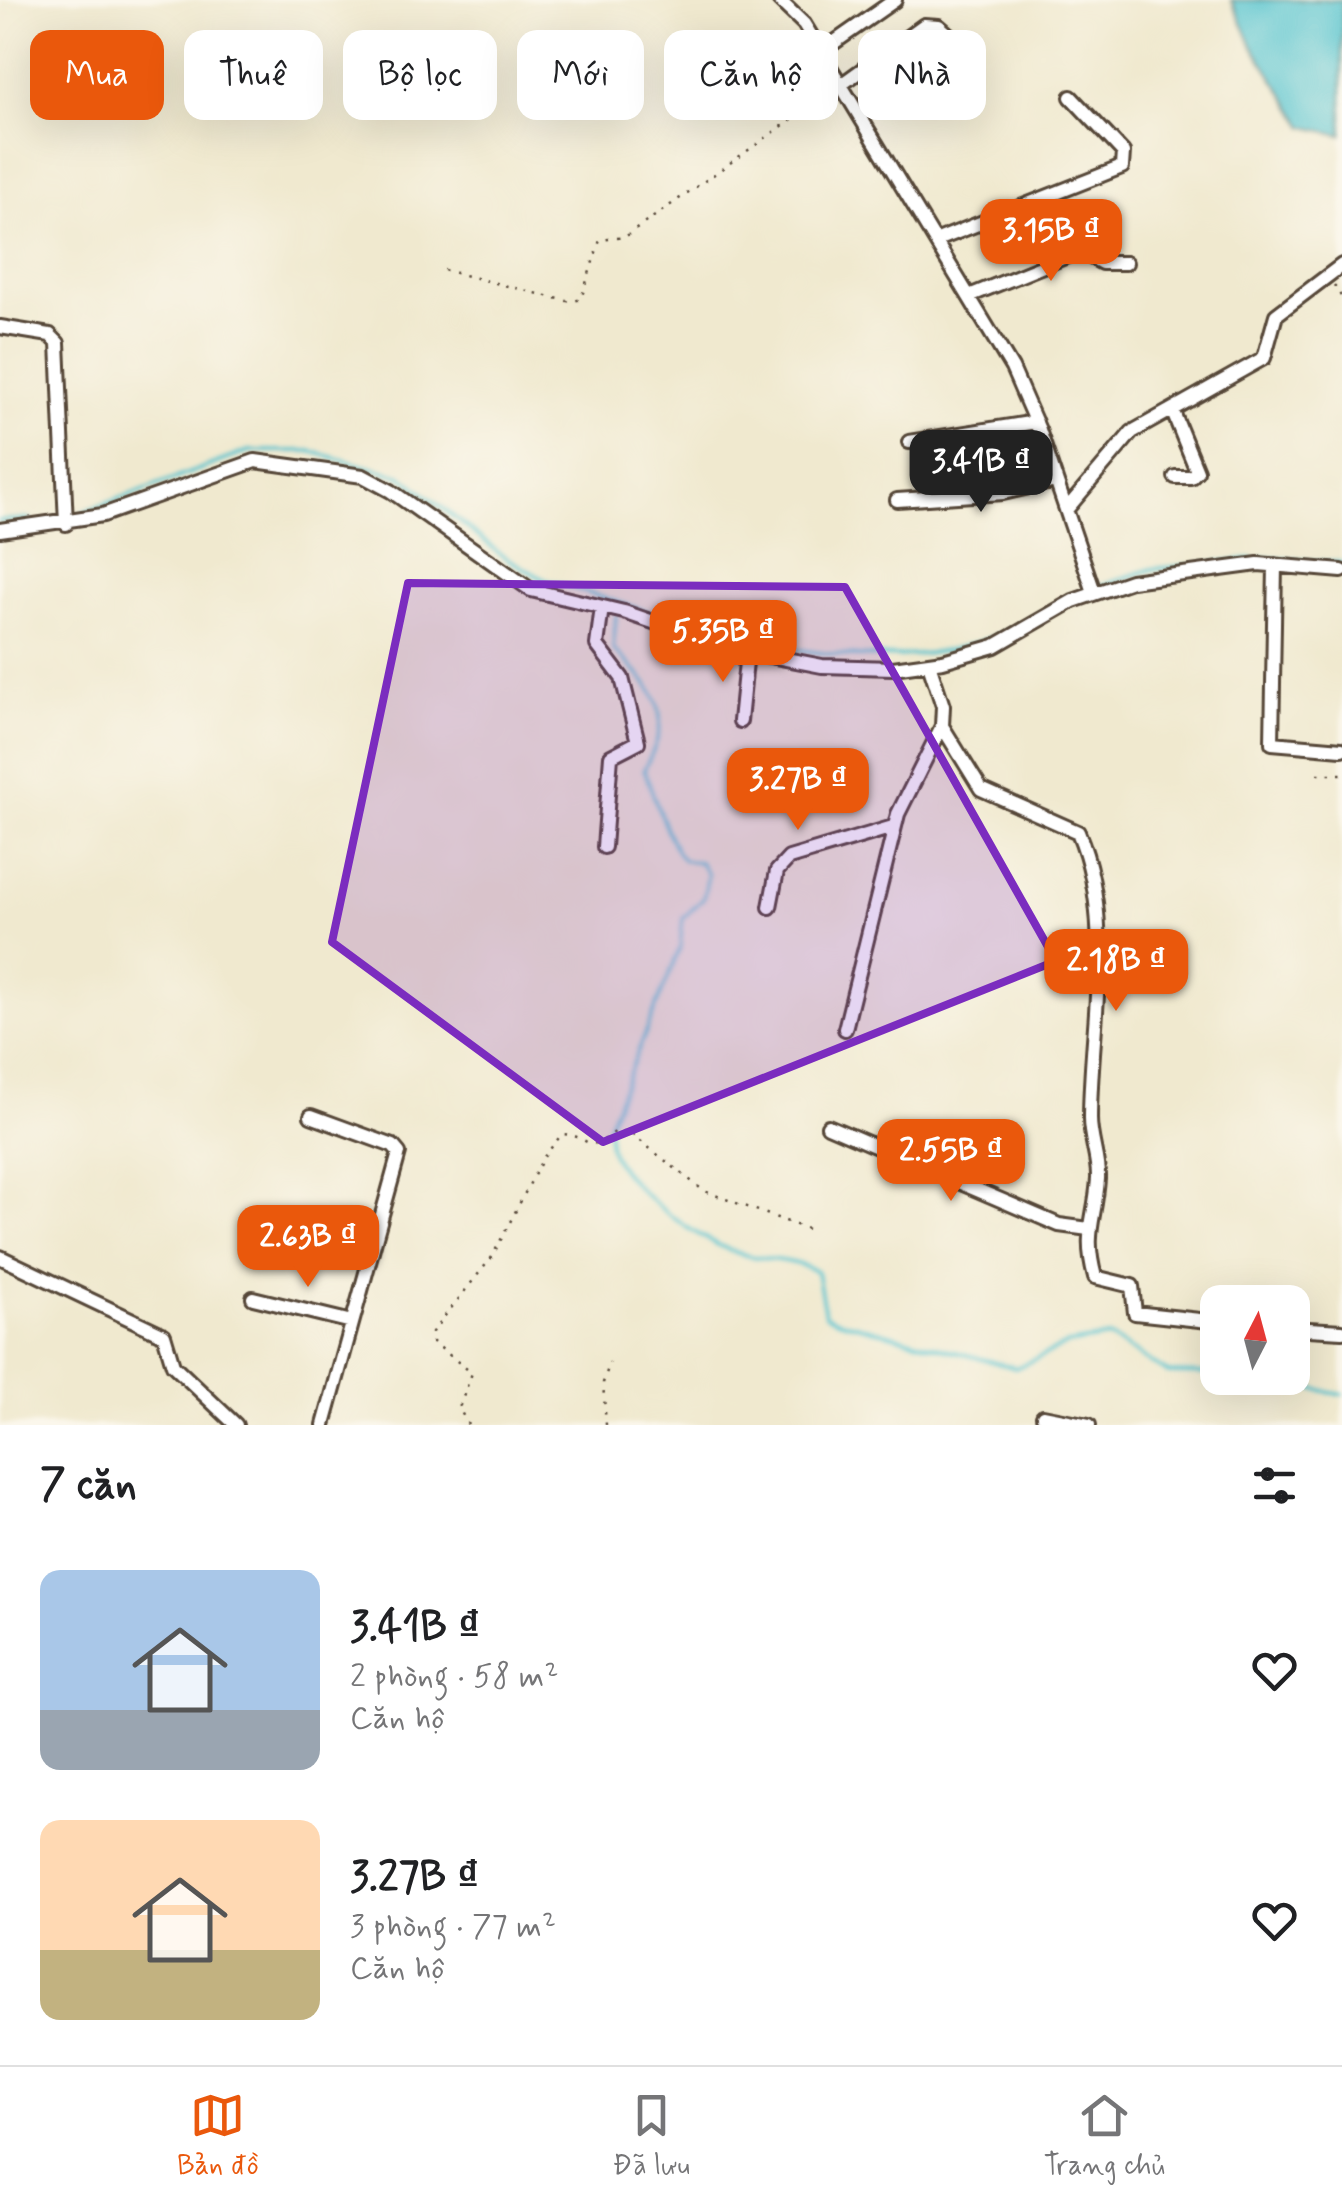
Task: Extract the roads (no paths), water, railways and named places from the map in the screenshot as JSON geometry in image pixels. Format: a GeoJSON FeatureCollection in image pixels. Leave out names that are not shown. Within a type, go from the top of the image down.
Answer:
{"type":"FeatureCollection","features":[{"type":"Feature","properties":{"kind":"street"},"geometry":{"type":"LineString","coordinates":[[779,0],[808,30]]}},
{"type":"Feature","properties":{"kind":"street"},"geometry":{"type":"LineString","coordinates":[[838,40],[895,0]]}},
{"type":"Feature","properties":{"kind":"street"},"geometry":{"type":"LineString","coordinates":[[917,30],[924,25],[943,30]]}},
{"type":"Feature","properties":{"kind":"street"},"geometry":{"type":"LineString","coordinates":[[842,84],[858,72]]}},
{"type":"Feature","properties":{"kind":"street"},"geometry":{"type":"LineString","coordinates":[[838,77],[1003,351],[1036,422],[1090,584]]}},
{"type":"Feature","properties":{"kind":"street"},"geometry":{"type":"LineString","coordinates":[[935,241],[1122,167],[1123,152],[1070,97]]}},
{"type":"Feature","properties":{"kind":"street"},"geometry":{"type":"LineString","coordinates":[[969,296],[1080,251],[1102,262],[1126,263]]}},
{"type":"Feature","properties":{"kind":"street"},"geometry":{"type":"LineString","coordinates":[[1066,510],[1128,436],[1264,358],[1276,315],[1342,265]]}},
{"type":"Feature","properties":{"kind":"street"},"geometry":{"type":"LineString","coordinates":[[0,327],[56,338],[65,516]]}},
{"type":"Feature","properties":{"kind":"street"},"geometry":{"type":"LineString","coordinates":[[1173,412],[1198,471],[1191,477],[1174,477]]}},
{"type":"Feature","properties":{"kind":"street"},"geometry":{"type":"LineString","coordinates":[[909,442],[1036,422]]}},
{"type":"Feature","properties":{"kind":"street"},"geometry":{"type":"LineString","coordinates":[[0,530],[139,504],[255,461],[348,472],[391,491],[524,586],[747,652],[838,667],[929,664],[995,646],[1090,584],[1275,565],[1342,571]]}},
{"type":"Feature","properties":{"kind":"street"},"geometry":{"type":"LineString","coordinates":[[898,500],[1002,493],[1056,481]]}},
{"type":"Feature","properties":{"kind":"street"},"geometry":{"type":"LineString","coordinates":[[1275,565],[1272,743],[1342,750]]}},
{"type":"Feature","properties":{"kind":"street"},"geometry":{"type":"LineString","coordinates":[[602,607],[597,646],[622,678],[638,742],[611,756],[604,847]]}},
{"type":"Feature","properties":{"kind":"street"},"geometry":{"type":"LineString","coordinates":[[740,721],[747,652]]}},
{"type":"Feature","properties":{"kind":"street"},"geometry":{"type":"LineString","coordinates":[[844,1029],[893,827],[942,726],[943,706],[929,664]]}},
{"type":"Feature","properties":{"kind":"street"},"geometry":{"type":"LineString","coordinates":[[942,726],[981,789],[1078,832],[1094,878],[1099,949],[1090,1117],[1098,1178],[1086,1242],[1095,1276],[1132,1286],[1135,1314],[1200,1320]]}},
{"type":"Feature","properties":{"kind":"street"},"geometry":{"type":"LineString","coordinates":[[770,907],[777,871],[789,858],[893,827]]}},
{"type":"Feature","properties":{"kind":"street"},"geometry":{"type":"LineString","coordinates":[[311,1116],[394,1146],[399,1154],[324,1425]]}},
{"type":"Feature","properties":{"kind":"street"},"geometry":{"type":"LineString","coordinates":[[828,1126],[1059,1225],[1089,1229]]}},
{"type":"Feature","properties":{"kind":"street"},"geometry":{"type":"LineString","coordinates":[[0,1257],[164,1335],[173,1364],[236,1425]]}},
{"type":"Feature","properties":{"kind":"street"},"geometry":{"type":"LineString","coordinates":[[253,1298],[352,1322]]}},
{"type":"Feature","properties":{"kind":"street"},"geometry":{"type":"LineString","coordinates":[[1310,1329],[1342,1331]]}},
{"type":"Feature","properties":{"kind":"street"},"geometry":{"type":"LineString","coordinates":[[1042,1416],[1089,1425]]}},
{"type":"Feature","properties":{"kind":"water"},"geometry":{"type":"Polygon","coordinates":[[[1231,0],[1342,0],[1342,135],[1305,127],[1253,47],[1231,0]]]}},
{"type":"Feature","properties":{"kind":"waterway"},"geometry":{"type":"LineString","coordinates":[[84,512],[249,451],[310,451],[402,476],[503,556],[545,580],[718,632],[837,655],[896,656],[954,649],[1011,630]]}},
{"type":"Feature","properties":{"kind":"waterway"},"geometry":{"type":"LineString","coordinates":[[0,521],[30,519]]}},
{"type":"Feature","properties":{"kind":"waterway"},"geometry":{"type":"LineString","coordinates":[[1262,558],[1342,563]]}},
{"type":"Feature","properties":{"kind":"waterway"},"geometry":{"type":"LineString","coordinates":[[1081,592],[1152,569],[1252,559]]}},
{"type":"Feature","properties":{"kind":"waterway"},"geometry":{"type":"LineString","coordinates":[[616,616],[613,649],[651,690],[660,717],[654,749],[644,769],[651,789],[679,855],[684,860],[700,862],[708,875],[703,899],[683,918],[680,948],[608,1125],[610,1148],[618,1164],[647,1197],[706,1239],[741,1254],[799,1264],[817,1272],[825,1315],[837,1320],[1016,1368],[1068,1344],[1109,1337],[1168,1373],[1200,1374]]}},
{"type":"Feature","properties":{"kind":"waterway"},"geometry":{"type":"LineString","coordinates":[[1310,1388],[1342,1394]]}}]}
